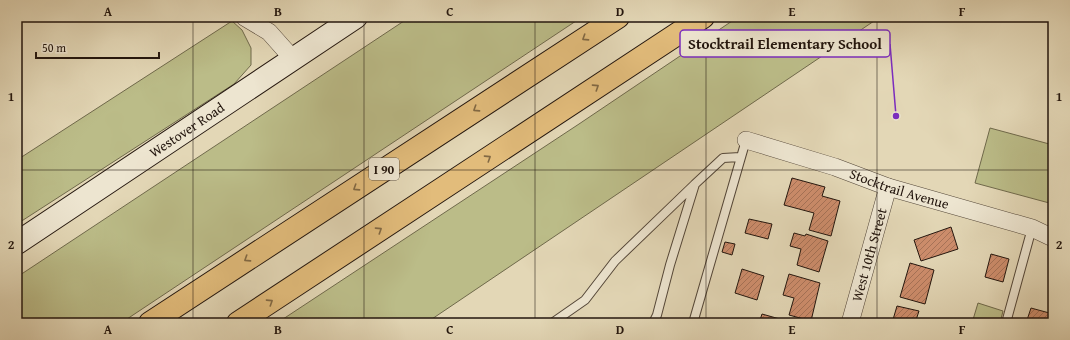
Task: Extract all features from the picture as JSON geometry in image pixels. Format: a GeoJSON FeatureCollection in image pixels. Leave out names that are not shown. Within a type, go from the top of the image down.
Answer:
{"type":"FeatureCollection","features":[{"type":"Feature","properties":{"kind":"highway","name":"I 90"},"geometry":{"type":"LineString","coordinates":[[150,323],[618,17]]}},
{"type":"Feature","properties":{"kind":"highway"},"geometry":{"type":"LineString","coordinates":[[238,323],[703,17]]}},
{"type":"Feature","properties":{"kind":"street"},"geometry":{"type":"LineString","coordinates":[[244,17],[269,32],[293,59]]}},
{"type":"Feature","properties":{"kind":"street","name":"Westover Road"},"geometry":{"type":"LineString","coordinates":[[17,243],[356,17]]}},
{"type":"Feature","properties":{"kind":"street","name":"Stocktrail Avenue"},"geometry":{"type":"LineString","coordinates":[[746,140],[835,167],[888,187],[1032,228],[1053,238]]}},
{"type":"Feature","properties":{"kind":"street","name":"West 10th Street"},"geometry":{"type":"LineString","coordinates":[[850,323],[888,187]]}},
{"type":"Feature","properties":{"kind":"lane"},"geometry":{"type":"LineString","coordinates":[[694,323],[746,140]]}},
{"type":"Feature","properties":{"kind":"lane"},"geometry":{"type":"LineString","coordinates":[[552,323],[585,300],[614,261],[723,158],[740,157]]}},
{"type":"Feature","properties":{"kind":"lane"},"geometry":{"type":"LineString","coordinates":[[653,323],[657,315],[695,184]]}},
{"type":"Feature","properties":{"kind":"lane"},"geometry":{"type":"LineString","coordinates":[[1006,323],[1032,228]]}},
{"type":"Feature","properties":{"kind":"green space"},"geometry":{"type":"Polygon","coordinates":[[[410,17],[582,17],[121,323],[17,323],[17,277],[410,17]]]}},
{"type":"Feature","properties":{"kind":"green space"},"geometry":{"type":"Polygon","coordinates":[[[738,17],[880,17],[426,323],[277,323],[579,124],[738,17]]]}},
{"type":"Feature","properties":{"kind":"green space"},"geometry":{"type":"Polygon","coordinates":[[[232,21],[242,30],[251,48],[251,65],[234,84],[17,224],[17,160],[232,21]]]}},
{"type":"Feature","properties":{"kind":"green space"},"geometry":{"type":"Polygon","coordinates":[[[990,128],[1053,145],[1053,204],[975,183],[990,128]]]}},
{"type":"Feature","properties":{"kind":"green space"},"geometry":{"type":"Polygon","coordinates":[[[978,303],[1003,311],[1000,323],[972,323],[978,303]]]}},
{"type":"Feature","properties":{"kind":"building"},"geometry":{"type":"Polygon","coordinates":[[[792,178],[825,187],[822,196],[840,201],[831,236],[809,230],[814,213],[784,205],[792,178]]]}},
{"type":"Feature","properties":{"kind":"building"},"geometry":{"type":"Polygon","coordinates":[[[749,219],[772,224],[768,239],[745,233],[749,219]]]}},
{"type":"Feature","properties":{"kind":"building"},"geometry":{"type":"Polygon","coordinates":[[[951,227],[958,249],[921,261],[914,240],[951,227]]]}},
{"type":"Feature","properties":{"kind":"building"},"geometry":{"type":"Polygon","coordinates":[[[794,233],[805,236],[806,234],[828,241],[819,272],[797,265],[801,249],[790,246],[794,233]]]}},
{"type":"Feature","properties":{"kind":"building"},"geometry":{"type":"Polygon","coordinates":[[[725,242],[735,244],[732,255],[722,252],[725,242]]]}},
{"type":"Feature","properties":{"kind":"building"},"geometry":{"type":"Polygon","coordinates":[[[991,254],[1009,259],[1003,282],[985,277],[991,254]]]}},
{"type":"Feature","properties":{"kind":"building"},"geometry":{"type":"Polygon","coordinates":[[[910,263],[934,270],[925,304],[900,297],[910,263]]]}},
{"type":"Feature","properties":{"kind":"building"},"geometry":{"type":"Polygon","coordinates":[[[742,269],[764,276],[757,300],[735,293],[742,269]]]}},
{"type":"Feature","properties":{"kind":"building"},"geometry":{"type":"Polygon","coordinates":[[[789,274],[820,283],[811,321],[789,315],[794,298],[783,295],[789,274]]]}},
{"type":"Feature","properties":{"kind":"building"},"geometry":{"type":"Polygon","coordinates":[[[897,306],[919,311],[915,323],[892,323],[897,306]]]}},
{"type":"Feature","properties":{"kind":"building"},"geometry":{"type":"Polygon","coordinates":[[[1031,308],[1053,314],[1051,323],[1026,323],[1031,308]]]}},
{"type":"Feature","properties":{"kind":"building"},"geometry":{"type":"Polygon","coordinates":[[[762,314],[794,323],[759,323],[762,314]]]}},
{"type":"Feature","properties":{"kind":"place","name":"Stocktrail Elementary School"},"geometry":{"type":"Point","coordinates":[896,116]}}]}
